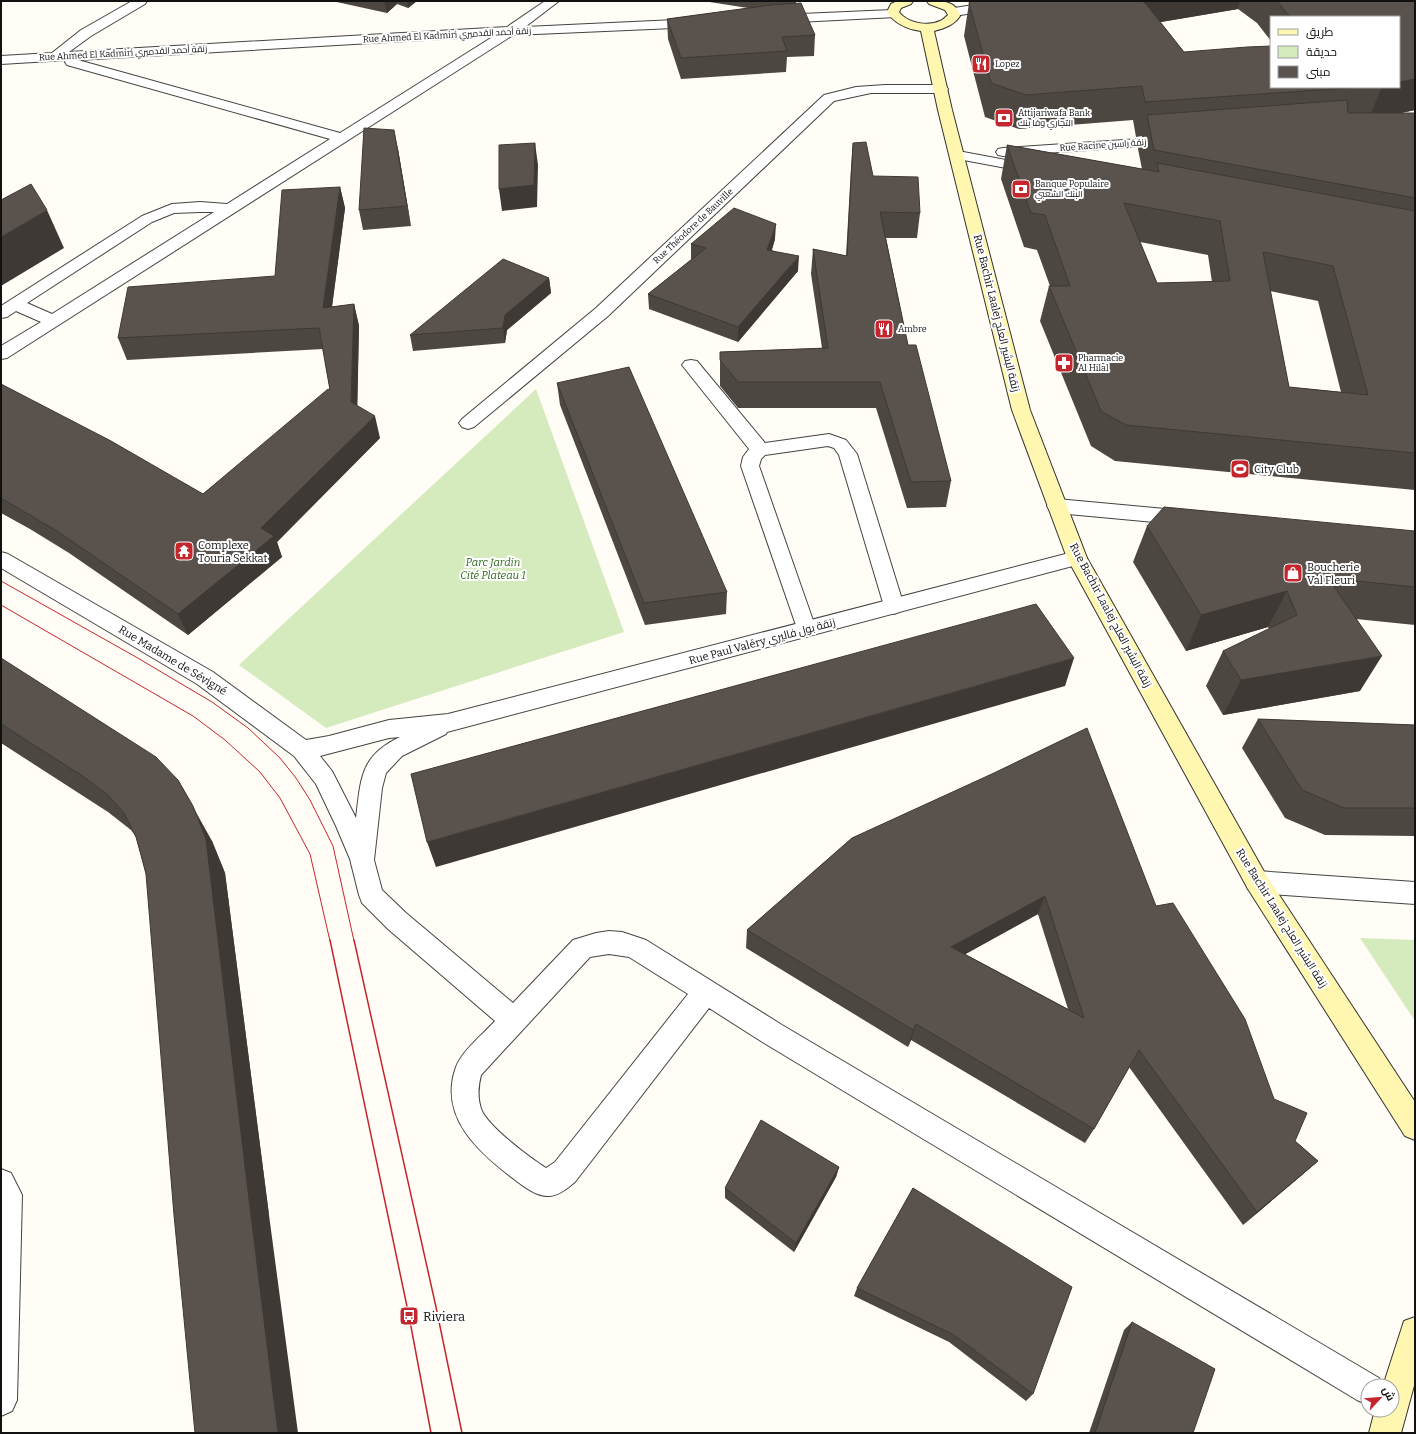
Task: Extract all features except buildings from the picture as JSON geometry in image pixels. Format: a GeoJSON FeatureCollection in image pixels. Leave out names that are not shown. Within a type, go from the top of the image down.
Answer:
{"type":"FeatureCollection","features":[{"type":"Feature","properties":{"kind":"street"},"geometry":{"type":"LineString","coordinates":[[55,57],[86,33],[141,1]]}},
{"type":"Feature","properties":{"kind":"street"},"geometry":{"type":"LineString","coordinates":[[1,354],[510,31],[553,1]]}},
{"type":"Feature","properties":{"kind":"street"},"geometry":{"type":"LineString","coordinates":[[892,14],[896,6],[908,1]]}},
{"type":"Feature","properties":{"kind":"street"},"geometry":{"type":"LineString","coordinates":[[933,1],[944,4],[954,12],[1024,1]]}},
{"type":"Feature","properties":{"kind":"street"},"geometry":{"type":"LineString","coordinates":[[765,20],[892,14],[900,22],[917,27],[937,27],[952,21],[954,12]]}},
{"type":"Feature","properties":{"kind":"street","name":"Rue Ahmed El Kadmiri زنقة أحمد القدميري"},"geometry":{"type":"LineString","coordinates":[[1,60],[510,31],[709,22]]}},
{"type":"Feature","properties":{"kind":"street","name":"Rue Bachir Laalej زنقة البشير العلج"},"geometry":{"type":"LineString","coordinates":[[927,27],[1021,410],[1056,506],[1077,558],[1257,882],[1415,1126]]}},
{"type":"Feature","properties":{"kind":"street"},"geometry":{"type":"LineString","coordinates":[[55,57],[342,138]]}},
{"type":"Feature","properties":{"kind":"street","name":"Rue Théodore de Bauville"},"geometry":{"type":"LineString","coordinates":[[468,423],[602,312],[829,98],[852,91],[870,89],[941,89]]}},
{"type":"Feature","properties":{"kind":"street","name":"Rue Racine زنقة راسين"},"geometry":{"type":"LineString","coordinates":[[958,155],[1184,140]]}},
{"type":"Feature","properties":{"kind":"street"},"geometry":{"type":"LineString","coordinates":[[1102,159],[1103,155],[1114,144]]}},
{"type":"Feature","properties":{"kind":"street"},"geometry":{"type":"LineString","coordinates":[[958,155],[1047,172]]}},
{"type":"Feature","properties":{"kind":"street"},"geometry":{"type":"LineString","coordinates":[[1,313],[147,219],[172,209],[200,207],[230,209]]}},
{"type":"Feature","properties":{"kind":"street"},"geometry":{"type":"LineString","coordinates":[[15,304],[53,321]]}},
{"type":"Feature","properties":{"kind":"street"},"geometry":{"type":"LineString","coordinates":[[691,365],[760,450]]}},
{"type":"Feature","properties":{"kind":"street"},"geometry":{"type":"LineString","coordinates":[[806,629],[750,466],[752,458],[760,450],[830,440],[840,444],[848,454],[894,606]]}},
{"type":"Feature","properties":{"kind":"street"},"geometry":{"type":"LineString","coordinates":[[1056,506],[1205,520]]}},
{"type":"Feature","properties":{"kind":"street","name":"Rue Paul Valéry زنقة بول فاليري"},"geometry":{"type":"LineString","coordinates":[[302,750],[330,745],[389,729],[448,723],[1077,558]]}},
{"type":"Feature","properties":{"kind":"street","name":"Rue Madame de Sévigné"},"geometry":{"type":"LineString","coordinates":[[1,559],[205,678],[302,750],[324,778],[348,826],[362,859],[371,895],[397,921],[514,1021]]}},
{"type":"Feature","properties":{"kind":"street","name":"Rue Paul Valéry زنقة بول فاليري"},"geometry":{"type":"LineString","coordinates":[[362,859],[370,788],[375,770],[394,750],[448,723]]}},
{"type":"Feature","properties":{"kind":"street"},"geometry":{"type":"LineString","coordinates":[[1257,882],[1415,893]]}},
{"type":"Feature","properties":{"kind":"street"},"geometry":{"type":"LineString","coordinates":[[705,992],[565,1172],[555,1181],[546,1182],[535,1178],[484,1135],[473,1121],[465,1102],[464,1087],[469,1068],[582,948],[608,941],[624,943],[636,948],[773,1034],[1360,1386]]}},
{"type":"Feature","properties":{"kind":"street"},"geometry":{"type":"LineString","coordinates":[[1,1183],[8,1195],[1,1400]]}},
{"type":"Feature","properties":{"kind":"street"},"geometry":{"type":"LineString","coordinates":[[1397,1378],[1415,1332]]}},
{"type":"Feature","properties":{"kind":"street"},"geometry":{"type":"LineString","coordinates":[[1385,1433],[1386,1418]]}},
{"type":"Feature","properties":{"kind":"green space","name":"Parc Jardin Cité Plateau 1"},"geometry":{"type":"Polygon","coordinates":[[[536,389],[624,632],[326,728],[239,665],[536,389]]]}},
{"type":"Feature","properties":{"kind":"green space"},"geometry":{"type":"Polygon","coordinates":[[[1360,938],[1415,940],[1415,1021],[1360,938]]]}},
{"type":"Feature","properties":{"kind":"tram line"},"geometry":{"type":"LineString","coordinates":[[1,581],[136,657],[212,702],[248,728],[280,758],[296,778],[310,800],[333,846],[354,941]]}},
{"type":"Feature","properties":{"kind":"tram line"},"geometry":{"type":"LineString","coordinates":[[1,605],[193,716],[225,740],[260,772],[280,798],[310,854],[330,941]]}},
{"type":"Feature","properties":{"kind":"tram line"},"geometry":{"type":"LineString","coordinates":[[330,940],[409,1316],[431,1433]]}},
{"type":"Feature","properties":{"kind":"tram line"},"geometry":{"type":"LineString","coordinates":[[354,940],[436,1307],[462,1433]]}},
{"type":"Feature","properties":{"kind":"place","name":"Lopez"},"geometry":{"type":"Point","coordinates":[981,64]}},
{"type":"Feature","properties":{"kind":"place","name":"Attijariwafa Bank التجاري وفا بنك"},"geometry":{"type":"Point","coordinates":[1004,118]}},
{"type":"Feature","properties":{"kind":"place","name":"Banque Populaire البنك الشعبي"},"geometry":{"type":"Point","coordinates":[1021,189]}},
{"type":"Feature","properties":{"kind":"place","name":"Ambre"},"geometry":{"type":"Point","coordinates":[884,329]}},
{"type":"Feature","properties":{"kind":"place","name":"Pharmacie Al Hilal"},"geometry":{"type":"Point","coordinates":[1064,363]}},
{"type":"Feature","properties":{"kind":"place","name":"City Club"},"geometry":{"type":"Point","coordinates":[1240,469]}},
{"type":"Feature","properties":{"kind":"place","name":"Complexe Touria Sekkat"},"geometry":{"type":"Point","coordinates":[184,551]}},
{"type":"Feature","properties":{"kind":"place","name":"Boucherie Val Fleuri"},"geometry":{"type":"Point","coordinates":[1293,573]}},
{"type":"Feature","properties":{"kind":"place","name":"Riviera"},"geometry":{"type":"Point","coordinates":[409,1316]}}]}
